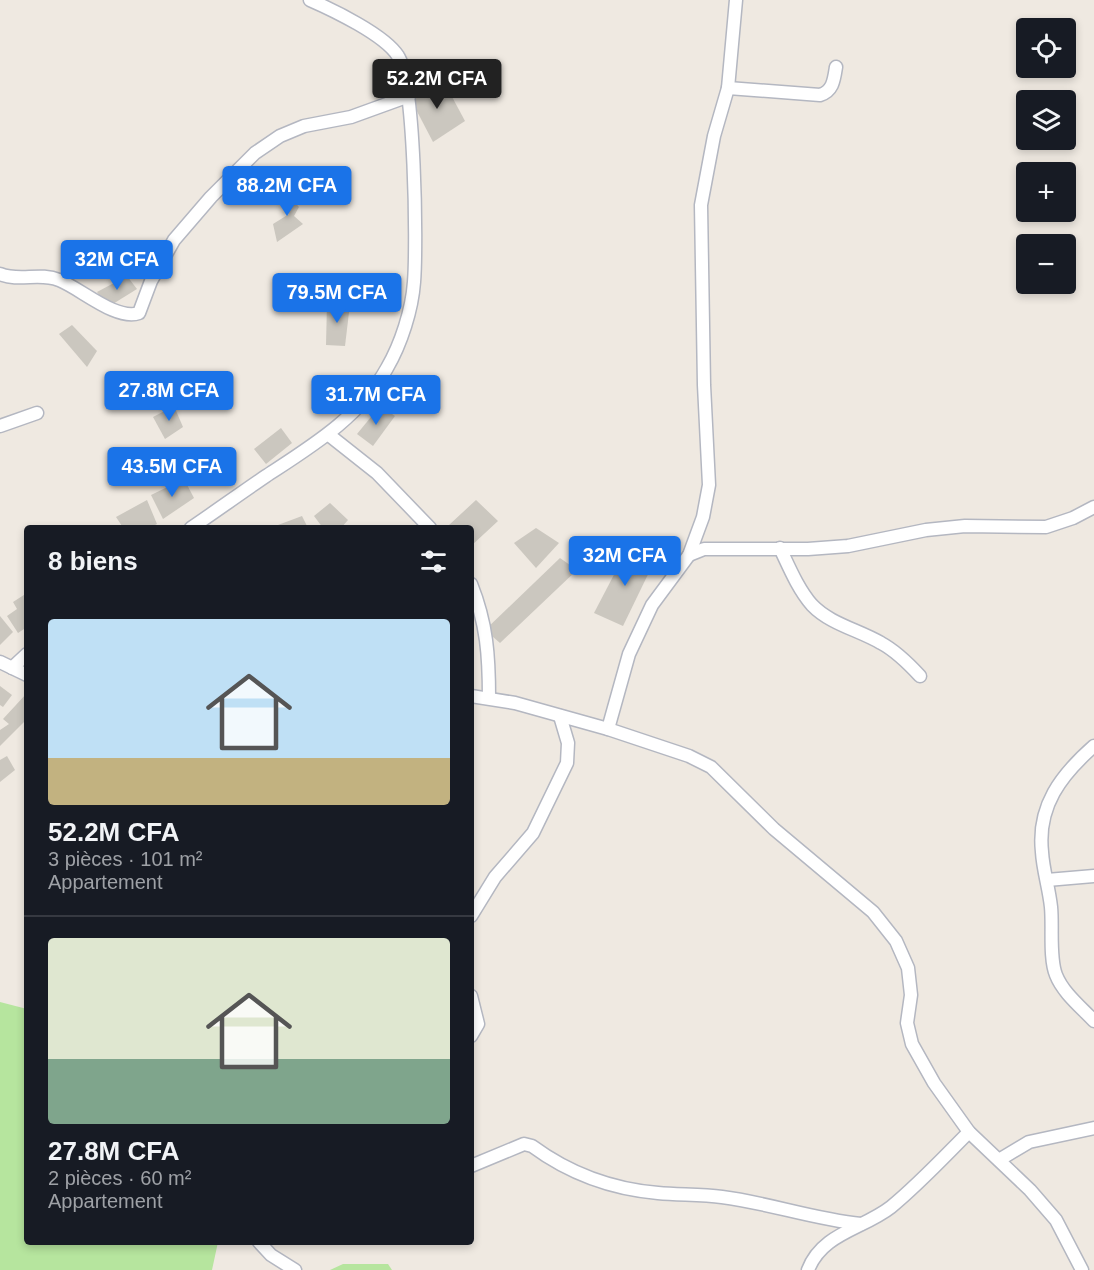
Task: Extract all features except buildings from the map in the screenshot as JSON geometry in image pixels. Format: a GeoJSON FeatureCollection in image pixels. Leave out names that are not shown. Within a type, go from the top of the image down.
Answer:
{"type":"FeatureCollection","features":[{"type":"Feature","properties":{"kind":"street"},"geometry":{"type":"LineString","coordinates":[[195,525],[329,435],[360,404],[387,369],[404,329],[414,283],[409,96],[398,55],[375,36],[337,12],[310,0]]}},
{"type":"Feature","properties":{"kind":"street"},"geometry":{"type":"LineString","coordinates":[[608,729],[629,654],[652,605],[689,555],[703,517],[710,485],[704,385],[701,204],[714,136],[728,88],[736,0]]}},
{"type":"Feature","properties":{"kind":"street"},"geometry":{"type":"LineString","coordinates":[[728,88],[820,95],[826,93],[833,85],[836,67]]}},
{"type":"Feature","properties":{"kind":"street"},"geometry":{"type":"LineString","coordinates":[[0,274],[19,278],[47,276],[60,280],[103,305],[127,315],[138,313],[154,274],[174,240],[211,197],[255,153],[280,136],[304,126],[351,117],[409,96]]}},
{"type":"Feature","properties":{"kind":"street"},"geometry":{"type":"LineString","coordinates":[[0,426],[38,413]]}},
{"type":"Feature","properties":{"kind":"street"},"geometry":{"type":"LineString","coordinates":[[329,435],[377,473],[427,525]]}},
{"type":"Feature","properties":{"kind":"street"},"geometry":{"type":"LineString","coordinates":[[689,555],[704,549],[848,546],[926,530],[965,526],[1046,527],[1073,518],[1094,507]]}},
{"type":"Feature","properties":{"kind":"street"},"geometry":{"type":"LineString","coordinates":[[780,548],[797,583],[812,605],[830,618],[882,643],[901,657],[920,676]]}},
{"type":"Feature","properties":{"kind":"street"},"geometry":{"type":"LineString","coordinates":[[474,592],[480,607],[488,644],[489,698]]}},
{"type":"Feature","properties":{"kind":"street"},"geometry":{"type":"LineString","coordinates":[[12,668],[24,657]]}},
{"type":"Feature","properties":{"kind":"street"},"geometry":{"type":"LineString","coordinates":[[0,662],[24,674]]}},
{"type":"Feature","properties":{"kind":"street"},"geometry":{"type":"LineString","coordinates":[[474,696],[489,698],[608,729],[689,756],[711,767],[774,829],[873,912],[896,941],[908,968],[910,994],[907,1023],[912,1044],[934,1083],[969,1132],[1056,1220],[1082,1270]]}},
{"type":"Feature","properties":{"kind":"street"},"geometry":{"type":"LineString","coordinates":[[474,911],[495,877],[533,833],[567,763],[568,742],[560,716]]}},
{"type":"Feature","properties":{"kind":"street"},"geometry":{"type":"LineString","coordinates":[[1094,746],[1070,767],[1049,797],[1041,823],[1042,852],[1051,904],[1055,974],[1062,986],[1094,1021]]}},
{"type":"Feature","properties":{"kind":"street"},"geometry":{"type":"LineString","coordinates":[[1047,880],[1094,876]]}},
{"type":"Feature","properties":{"kind":"street"},"geometry":{"type":"LineString","coordinates":[[474,1008],[478,1024],[474,1031]]}},
{"type":"Feature","properties":{"kind":"street"},"geometry":{"type":"LineString","coordinates":[[999,1160],[1029,1142],[1094,1128]]}},
{"type":"Feature","properties":{"kind":"street"},"geometry":{"type":"LineString","coordinates":[[808,1270],[816,1252],[888,1209],[969,1132]]}},
{"type":"Feature","properties":{"kind":"street"},"geometry":{"type":"LineString","coordinates":[[474,1165],[524,1144],[532,1146],[585,1178],[613,1187],[722,1197],[825,1221],[861,1224]]}},
{"type":"Feature","properties":{"kind":"street"},"geometry":{"type":"LineString","coordinates":[[262,1245],[271,1255],[295,1270]]}},
{"type":"Feature","properties":{"kind":"green space"},"geometry":{"type":"Polygon","coordinates":[[[0,1002],[24,1008],[24,1245],[217,1245],[212,1270],[0,1270],[0,1002]]]}},
{"type":"Feature","properties":{"kind":"green space"},"geometry":{"type":"Polygon","coordinates":[[[343,1264],[388,1264],[392,1270],[330,1270],[343,1264]]]}}]}
